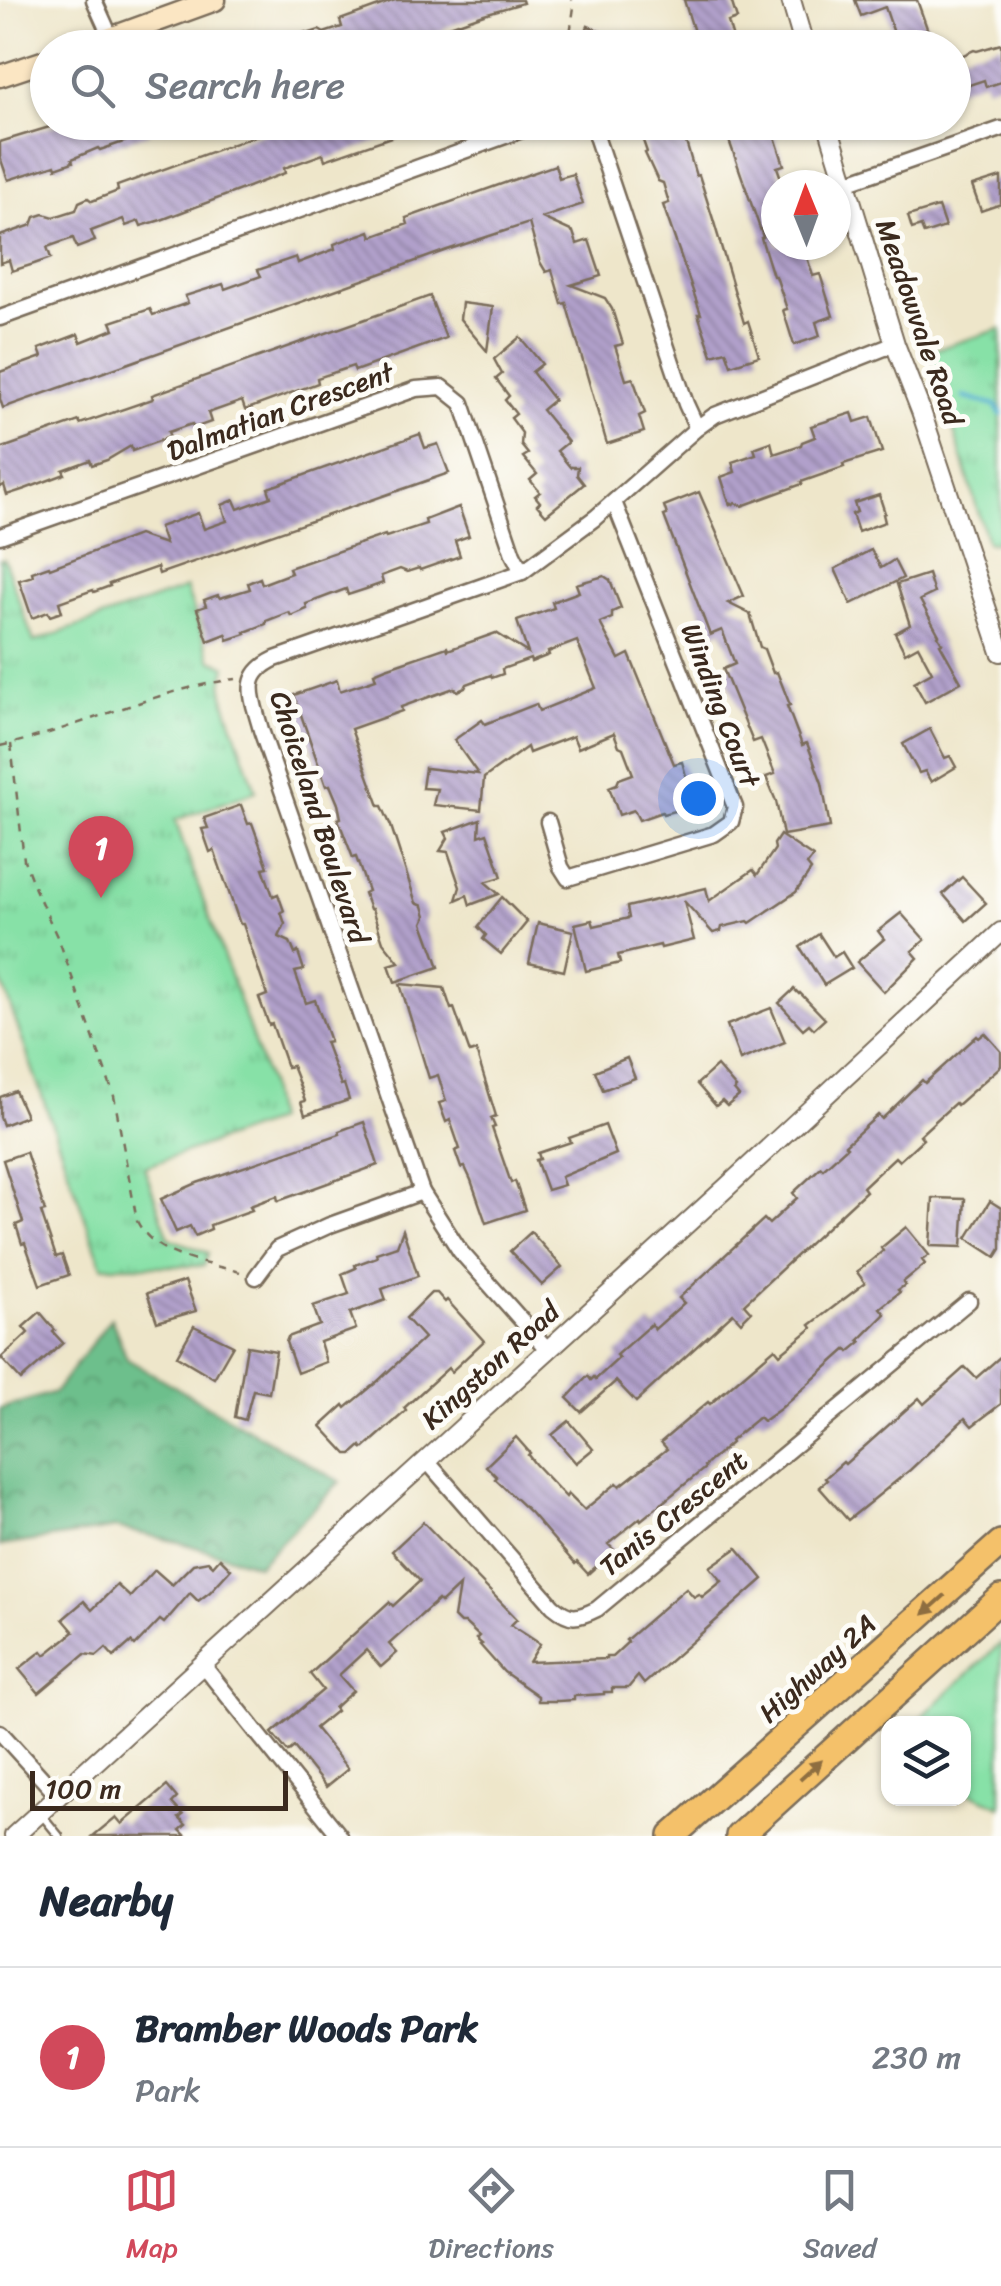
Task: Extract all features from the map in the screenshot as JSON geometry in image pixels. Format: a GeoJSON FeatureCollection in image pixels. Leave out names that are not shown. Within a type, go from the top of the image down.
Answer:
{"type":"FeatureCollection","features":[{"type":"Feature","properties":{"kind":"highway","name":"Highway 2A"},"geometry":{"type":"LineString","coordinates":[[672,1836],[1001,1543]]}},
{"type":"Feature","properties":{"kind":"highway"},"geometry":{"type":"LineString","coordinates":[[739,1836],[1001,1598]]}},
{"type":"Feature","properties":{"kind":"main road"},"geometry":{"type":"LineString","coordinates":[[133,30],[215,0]]}},
{"type":"Feature","properties":{"kind":"main road"},"geometry":{"type":"LineString","coordinates":[[0,76],[30,66]]}},
{"type":"Feature","properties":{"kind":"street"},"geometry":{"type":"LineString","coordinates":[[94,0],[107,30]]}},
{"type":"Feature","properties":{"kind":"street"},"geometry":{"type":"LineString","coordinates":[[790,0],[799,30]]}},
{"type":"Feature","properties":{"kind":"street"},"geometry":{"type":"LineString","coordinates":[[971,139],[1001,129]]}},
{"type":"Feature","properties":{"kind":"street"},"geometry":{"type":"LineString","coordinates":[[0,318],[494,140]]}},
{"type":"Feature","properties":{"kind":"street"},"geometry":{"type":"LineString","coordinates":[[597,140],[697,428]]}},
{"type":"Feature","properties":{"kind":"street","name":"Meadowvale Road"},"geometry":{"type":"LineString","coordinates":[[833,140],[842,170]]}},
{"type":"Feature","properties":{"kind":"street"},"geometry":{"type":"LineString","coordinates":[[851,181],[969,140]]}},
{"type":"Feature","properties":{"kind":"street","name":"Meadowvale Road"},"geometry":{"type":"LineString","coordinates":[[851,200],[894,344],[921,411],[1001,652]]}},
{"type":"Feature","properties":{"kind":"street","name":"Choiceland Boulevard"},"geometry":{"type":"LineString","coordinates":[[547,1349],[460,1252],[422,1192],[261,730],[251,690],[253,678],[260,668],[276,659],[522,572],[614,502],[715,415],[894,344]]}},
{"type":"Feature","properties":{"kind":"street","name":"Dalmatian Crescent"},"geometry":{"type":"LineString","coordinates":[[0,536],[416,389],[442,387],[462,403],[522,572]]}},
{"type":"Feature","properties":{"kind":"street","name":"Winding Court"},"geometry":{"type":"LineString","coordinates":[[548,822],[568,878],[714,834],[730,822],[735,807],[614,502]]}},
{"type":"Feature","properties":{"kind":"street","name":"Kingston Road"},"geometry":{"type":"LineString","coordinates":[[14,1836],[1001,932]]}},
{"type":"Feature","properties":{"kind":"street"},"geometry":{"type":"LineString","coordinates":[[256,1277],[277,1248],[422,1192]]}},
{"type":"Feature","properties":{"kind":"street","name":"Tanis Crescent"},"geometry":{"type":"LineString","coordinates":[[426,1460],[553,1606],[566,1616],[581,1616],[597,1609],[969,1301]]}},
{"type":"Feature","properties":{"kind":"street"},"geometry":{"type":"LineString","coordinates":[[202,1664],[340,1836]]}},
{"type":"Feature","properties":{"kind":"street"},"geometry":{"type":"LineString","coordinates":[[0,1732],[58,1796]]}},
{"type":"Feature","properties":{"kind":"lane"},"geometry":{"type":"LineString","coordinates":[[40,1812],[60,1836]]}},
{"type":"Feature","properties":{"kind":"path"},"geometry":{"type":"LineString","coordinates":[[571,30],[572,0]]}},
{"type":"Feature","properties":{"kind":"path"},"geometry":{"type":"LineString","coordinates":[[0,746],[175,692],[253,678]]}},
{"type":"Feature","properties":{"kind":"path"},"geometry":{"type":"LineString","coordinates":[[11,744],[24,860],[60,942],[114,1096],[137,1221],[156,1245],[169,1252],[256,1277]]}},
{"type":"Feature","properties":{"kind":"green space"},"geometry":{"type":"Polygon","coordinates":[[[1001,329],[1001,542],[987,542],[930,351],[1001,329]]]}},
{"type":"Feature","properties":{"kind":"green space"},"geometry":{"type":"Polygon","coordinates":[[[0,559],[4,559],[34,642],[186,588],[211,660],[226,666],[222,683],[225,702],[256,791],[175,820],[268,1082],[275,1121],[144,1167],[169,1238],[208,1253],[204,1266],[102,1266],[0,977],[0,559]]]}},
{"type":"Feature","properties":{"kind":"green space"},"geometry":{"type":"Polygon","coordinates":[[[111,1318],[127,1359],[340,1482],[258,1565],[116,1528],[0,1546],[0,1409],[55,1392],[111,1318]]]}},
{"type":"Feature","properties":{"kind":"green space"},"geometry":{"type":"Polygon","coordinates":[[[1001,1643],[1001,1806],[971,1793],[971,1716],[923,1716],[1001,1643]]]}},
{"type":"Feature","properties":{"kind":"building"},"geometry":{"type":"Polygon","coordinates":[[[395,0],[523,3],[444,30],[333,30],[342,27],[340,20],[395,0]]]}},
{"type":"Feature","properties":{"kind":"building"},"geometry":{"type":"Polygon","coordinates":[[[684,0],[731,0],[737,19],[728,22],[730,30],[693,30],[684,0]]]}},
{"type":"Feature","properties":{"kind":"building"},"geometry":{"type":"Polygon","coordinates":[[[855,0],[917,0],[928,30],[893,30],[885,7],[861,16],[855,0]]]}},
{"type":"Feature","properties":{"kind":"building"},"geometry":{"type":"Polygon","coordinates":[[[1001,44],[1001,82],[986,87],[984,80],[971,84],[971,51],[1001,44]]]}},
{"type":"Feature","properties":{"kind":"building"},"geometry":{"type":"Polygon","coordinates":[[[30,133],[30,140],[129,140],[98,148],[56,168],[55,165],[8,180],[0,157],[0,142],[30,133]]]}},
{"type":"Feature","properties":{"kind":"building"},"geometry":{"type":"Polygon","coordinates":[[[244,140],[383,140],[325,160],[323,154],[284,168],[285,173],[161,220],[126,226],[123,219],[91,231],[95,241],[77,248],[73,238],[47,247],[51,258],[34,264],[12,271],[9,260],[0,263],[0,236],[32,225],[35,217],[54,217],[76,210],[79,202],[118,191],[117,186],[244,140]]]}},
{"type":"Feature","properties":{"kind":"building"},"geometry":{"type":"Polygon","coordinates":[[[643,140],[685,140],[744,323],[748,321],[759,356],[731,365],[726,351],[712,355],[663,205],[669,203],[663,183],[658,181],[643,140]]]}},
{"type":"Feature","properties":{"kind":"building"},"geometry":{"type":"Polygon","coordinates":[[[729,140],[776,140],[784,165],[778,170],[761,170],[761,231],[729,140]]]}},
{"type":"Feature","properties":{"kind":"building"},"geometry":{"type":"Polygon","coordinates":[[[555,165],[559,178],[573,174],[583,204],[542,218],[573,232],[577,244],[589,240],[601,276],[571,285],[605,298],[612,309],[623,344],[615,346],[626,380],[633,378],[645,413],[639,416],[644,432],[607,444],[566,303],[562,304],[552,270],[546,272],[540,262],[529,223],[3,408],[0,372],[42,357],[39,349],[78,334],[81,342],[114,329],[111,322],[150,309],[153,315],[188,303],[185,296],[223,284],[225,289],[261,276],[258,270],[296,257],[298,263],[370,231],[372,237],[408,224],[406,218],[555,165]]]}},
{"type":"Feature","properties":{"kind":"building"},"geometry":{"type":"Polygon","coordinates":[[[1001,177],[1001,204],[981,211],[972,186],[1001,177]]]}},
{"type":"Feature","properties":{"kind":"building"},"geometry":{"type":"Polygon","coordinates":[[[938,207],[945,227],[924,234],[921,226],[912,229],[908,216],[938,207]]]}},
{"type":"Feature","properties":{"kind":"building"},"geometry":{"type":"Polygon","coordinates":[[[768,260],[808,260],[813,276],[820,274],[833,316],[816,322],[820,336],[794,345],[783,310],[787,309],[768,260]]]}},
{"type":"Feature","properties":{"kind":"building"},"geometry":{"type":"Polygon","coordinates":[[[430,296],[446,338],[355,371],[353,366],[317,378],[318,383],[245,410],[242,401],[208,413],[211,422],[168,432],[170,437],[132,451],[131,446],[92,465],[90,460],[25,489],[7,495],[4,485],[0,487],[0,449],[153,399],[152,395],[430,296]]]}},
{"type":"Feature","properties":{"kind":"building"},"geometry":{"type":"Polygon","coordinates":[[[462,303],[493,307],[487,351],[460,319],[462,303]]]}},
{"type":"Feature","properties":{"kind":"building"},"geometry":{"type":"Polygon","coordinates":[[[520,337],[542,364],[532,372],[554,400],[542,410],[568,442],[557,451],[570,467],[578,467],[577,475],[584,484],[546,515],[537,505],[540,502],[535,496],[540,492],[530,480],[537,474],[523,457],[528,454],[521,445],[522,433],[511,418],[516,414],[496,379],[502,374],[494,359],[520,337]]]}},
{"type":"Feature","properties":{"kind":"building"},"geometry":{"type":"Polygon","coordinates":[[[852,413],[855,422],[871,417],[882,452],[742,506],[730,505],[721,477],[735,472],[732,462],[756,454],[754,448],[771,442],[774,454],[801,445],[815,437],[811,426],[852,413]]]}},
{"type":"Feature","properties":{"kind":"building"},"geometry":{"type":"Polygon","coordinates":[[[420,434],[425,448],[438,444],[449,473],[159,574],[157,567],[59,602],[62,612],[32,618],[19,580],[33,576],[32,572],[138,535],[165,544],[159,527],[198,513],[204,529],[227,521],[222,505],[234,500],[238,509],[271,497],[268,488],[420,434]]]}},
{"type":"Feature","properties":{"kind":"building"},"geometry":{"type":"Polygon","coordinates":[[[699,492],[744,596],[728,603],[750,614],[760,647],[773,673],[777,672],[802,745],[807,743],[822,783],[830,827],[783,835],[766,777],[775,774],[761,739],[753,742],[723,669],[735,664],[722,630],[710,635],[664,516],[664,506],[699,492]]]}},
{"type":"Feature","properties":{"kind":"building"},"geometry":{"type":"Polygon","coordinates":[[[879,495],[885,522],[858,532],[852,514],[857,512],[854,503],[879,495]]]}},
{"type":"Feature","properties":{"kind":"building"},"geometry":{"type":"Polygon","coordinates":[[[459,507],[469,536],[455,541],[460,556],[420,570],[400,569],[381,576],[383,583],[348,595],[346,589],[306,604],[307,609],[291,616],[289,612],[266,621],[246,634],[228,640],[226,634],[208,641],[197,609],[206,606],[204,600],[250,589],[248,583],[260,578],[262,584],[291,573],[289,568],[426,524],[425,520],[459,507]]]}},
{"type":"Feature","properties":{"kind":"building"},"geometry":{"type":"Polygon","coordinates":[[[871,550],[881,568],[894,560],[903,578],[851,604],[835,569],[871,550]]]}},
{"type":"Feature","properties":{"kind":"building"},"geometry":{"type":"Polygon","coordinates":[[[928,574],[934,593],[920,600],[961,682],[925,702],[914,682],[932,672],[918,646],[905,653],[895,633],[910,625],[897,584],[928,574]]]}},
{"type":"Feature","properties":{"kind":"building"},"geometry":{"type":"Polygon","coordinates":[[[604,576],[610,580],[621,608],[600,623],[619,659],[629,654],[674,764],[682,762],[692,796],[676,801],[678,810],[663,814],[639,820],[634,810],[619,815],[609,787],[633,774],[614,733],[578,748],[573,736],[529,753],[527,747],[484,778],[481,810],[433,805],[437,789],[422,788],[425,768],[478,774],[454,740],[482,720],[485,724],[536,704],[539,711],[596,688],[577,641],[531,662],[530,659],[502,669],[503,674],[401,707],[402,711],[351,729],[379,806],[391,826],[416,903],[423,906],[423,923],[439,967],[395,982],[389,965],[399,962],[383,942],[370,909],[356,857],[353,858],[338,819],[338,804],[330,785],[326,786],[294,695],[337,680],[340,691],[376,679],[374,673],[386,668],[496,633],[528,653],[517,621],[554,608],[552,602],[579,592],[576,584],[604,576]]]}},
{"type":"Feature","properties":{"kind":"building"},"geometry":{"type":"Polygon","coordinates":[[[930,729],[945,758],[950,756],[956,767],[931,782],[925,771],[919,773],[903,744],[930,729]]]}},
{"type":"Feature","properties":{"kind":"building"},"geometry":{"type":"Polygon","coordinates":[[[241,805],[268,867],[263,868],[273,896],[278,894],[284,911],[281,912],[285,924],[279,937],[290,942],[295,954],[298,952],[304,970],[295,972],[306,1003],[315,1000],[330,1041],[325,1042],[349,1100],[305,1115],[301,1102],[305,1101],[296,1076],[292,1066],[287,1067],[259,998],[267,995],[243,924],[202,829],[208,828],[204,818],[241,805]]]}},
{"type":"Feature","properties":{"kind":"building"},"geometry":{"type":"Polygon","coordinates":[[[480,819],[479,836],[487,833],[502,877],[485,882],[499,894],[470,905],[467,895],[456,900],[460,887],[448,852],[440,851],[448,838],[445,832],[480,819]]]}},
{"type":"Feature","properties":{"kind":"building"},"geometry":{"type":"Polygon","coordinates":[[[780,835],[813,857],[807,865],[811,870],[796,892],[750,923],[722,927],[713,933],[684,901],[694,940],[618,955],[620,963],[586,971],[575,924],[592,920],[594,926],[629,918],[627,907],[706,888],[709,901],[753,870],[757,875],[780,835]]]}},
{"type":"Feature","properties":{"kind":"building"},"geometry":{"type":"Polygon","coordinates":[[[962,877],[986,903],[966,921],[943,894],[962,877]]]}},
{"type":"Feature","properties":{"kind":"building"},"geometry":{"type":"Polygon","coordinates":[[[502,897],[527,922],[501,954],[483,939],[486,935],[478,927],[502,897]]]}},
{"type":"Feature","properties":{"kind":"building"},"geometry":{"type":"Polygon","coordinates":[[[901,913],[925,940],[912,951],[918,958],[884,992],[857,962],[884,939],[878,931],[901,913]]]}},
{"type":"Feature","properties":{"kind":"building"},"geometry":{"type":"Polygon","coordinates":[[[538,923],[573,931],[564,971],[529,963],[538,923]]]}},
{"type":"Feature","properties":{"kind":"building"},"geometry":{"type":"Polygon","coordinates":[[[819,934],[834,957],[842,952],[852,968],[824,985],[800,947],[819,934]]]}},
{"type":"Feature","properties":{"kind":"building"},"geometry":{"type":"Polygon","coordinates":[[[400,984],[444,988],[470,1053],[476,1051],[496,1116],[491,1118],[495,1127],[492,1128],[525,1210],[486,1223],[471,1180],[455,1151],[460,1149],[450,1120],[446,1122],[439,1103],[446,1101],[438,1075],[429,1078],[400,984]]]}},
{"type":"Feature","properties":{"kind":"building"},"geometry":{"type":"Polygon","coordinates":[[[794,989],[825,1019],[814,1029],[809,1024],[803,1029],[779,1003],[794,989]]]}},
{"type":"Feature","properties":{"kind":"building"},"geometry":{"type":"Polygon","coordinates":[[[771,1008],[785,1042],[740,1060],[727,1025],[771,1008]]]}},
{"type":"Feature","properties":{"kind":"building"},"geometry":{"type":"Polygon","coordinates":[[[985,1033],[1001,1051],[1001,1066],[920,1135],[923,1139],[899,1161],[895,1157],[863,1187],[866,1191],[744,1304],[751,1312],[741,1322],[733,1313],[636,1402],[616,1381],[581,1412],[567,1398],[588,1376],[596,1379],[651,1324],[655,1329],[684,1303],[679,1298],[764,1219],[769,1224],[797,1198],[793,1193],[878,1115],[882,1119],[922,1080],[925,1083],[985,1033]]]}},
{"type":"Feature","properties":{"kind":"building"},"geometry":{"type":"Polygon","coordinates":[[[627,1058],[635,1078],[603,1090],[595,1071],[627,1058]]]}},
{"type":"Feature","properties":{"kind":"building"},"geometry":{"type":"Polygon","coordinates":[[[717,1066],[739,1096],[727,1106],[722,1101],[716,1106],[697,1084],[717,1066]]]}},
{"type":"Feature","properties":{"kind":"building"},"geometry":{"type":"Polygon","coordinates":[[[15,1091],[26,1116],[3,1125],[0,1097],[15,1091]]]}},
{"type":"Feature","properties":{"kind":"building"},"geometry":{"type":"Polygon","coordinates":[[[364,1122],[378,1165],[278,1201],[277,1196],[250,1206],[252,1210],[210,1225],[211,1229],[195,1236],[190,1226],[176,1232],[161,1199],[364,1122]]]}},
{"type":"Feature","properties":{"kind":"building"},"geometry":{"type":"Polygon","coordinates":[[[605,1125],[616,1154],[561,1177],[564,1185],[547,1190],[536,1160],[540,1159],[538,1153],[605,1125]]]}},
{"type":"Feature","properties":{"kind":"building"},"geometry":{"type":"Polygon","coordinates":[[[26,1152],[56,1257],[62,1255],[69,1275],[40,1285],[16,1225],[23,1222],[3,1160],[26,1152]]]}},
{"type":"Feature","properties":{"kind":"building"},"geometry":{"type":"Polygon","coordinates":[[[933,1198],[965,1199],[962,1247],[930,1246],[933,1198]]]}},
{"type":"Feature","properties":{"kind":"building"},"geometry":{"type":"Polygon","coordinates":[[[990,1201],[1001,1208],[1001,1249],[996,1257],[967,1238],[990,1201]]]}},
{"type":"Feature","properties":{"kind":"building"},"geometry":{"type":"Polygon","coordinates":[[[906,1227],[929,1255],[922,1260],[925,1264],[903,1282],[900,1292],[880,1308],[885,1314],[861,1342],[849,1352],[847,1349],[780,1409],[763,1421],[759,1417],[705,1468],[608,1544],[614,1550],[588,1574],[486,1466],[516,1437],[535,1464],[584,1510],[667,1449],[661,1442],[708,1402],[775,1348],[780,1354],[812,1328],[810,1325],[865,1283],[857,1272],[906,1227]]]}},
{"type":"Feature","properties":{"kind":"building"},"geometry":{"type":"Polygon","coordinates":[[[403,1230],[418,1276],[382,1289],[386,1300],[350,1313],[356,1329],[320,1342],[326,1362],[297,1373],[286,1342],[288,1337],[320,1325],[313,1306],[349,1294],[342,1274],[377,1257],[376,1253],[397,1246],[403,1230]]]}},
{"type":"Feature","properties":{"kind":"building"},"geometry":{"type":"Polygon","coordinates":[[[531,1232],[562,1267],[542,1285],[510,1251],[531,1232]]]}},
{"type":"Feature","properties":{"kind":"building"},"geometry":{"type":"Polygon","coordinates":[[[185,1281],[196,1311],[157,1322],[147,1293],[185,1281]]]}},
{"type":"Feature","properties":{"kind":"building"},"geometry":{"type":"Polygon","coordinates":[[[431,1293],[447,1300],[484,1341],[451,1372],[448,1368],[363,1449],[361,1446],[347,1454],[321,1426],[424,1338],[406,1318],[431,1293]]]}},
{"type":"Feature","properties":{"kind":"building"},"geometry":{"type":"Polygon","coordinates":[[[40,1312],[63,1343],[21,1380],[1,1358],[28,1333],[23,1327],[40,1312]]]}},
{"type":"Feature","properties":{"kind":"building"},"geometry":{"type":"Polygon","coordinates":[[[194,1326],[233,1345],[214,1378],[177,1356],[194,1326]]]}},
{"type":"Feature","properties":{"kind":"building"},"geometry":{"type":"Polygon","coordinates":[[[247,1346],[276,1351],[269,1393],[253,1390],[245,1420],[235,1417],[247,1346]]]}},
{"type":"Feature","properties":{"kind":"building"},"geometry":{"type":"Polygon","coordinates":[[[1001,1356],[1001,1404],[972,1426],[965,1418],[910,1470],[848,1520],[819,1487],[825,1478],[919,1398],[924,1404],[965,1367],[976,1378],[1001,1356]]]}},
{"type":"Feature","properties":{"kind":"building"},"geometry":{"type":"Polygon","coordinates":[[[569,1421],[593,1449],[576,1463],[552,1435],[569,1421]]]}},
{"type":"Feature","properties":{"kind":"building"},"geometry":{"type":"Polygon","coordinates":[[[423,1522],[517,1619],[511,1625],[540,1644],[529,1662],[612,1657],[686,1588],[694,1597],[702,1597],[722,1581],[710,1567],[737,1548],[763,1579],[644,1684],[638,1676],[628,1688],[558,1701],[538,1701],[538,1696],[504,1672],[480,1645],[476,1639],[479,1636],[454,1617],[459,1586],[389,1644],[397,1653],[381,1667],[366,1650],[339,1675],[353,1691],[315,1728],[348,1769],[326,1787],[294,1747],[288,1752],[272,1733],[323,1690],[310,1674],[389,1602],[393,1606],[420,1581],[392,1551],[423,1522]]]}},
{"type":"Feature","properties":{"kind":"building"},"geometry":{"type":"Polygon","coordinates":[[[220,1558],[231,1569],[210,1592],[198,1601],[190,1593],[164,1623],[160,1620],[135,1646],[131,1642],[114,1657],[106,1648],[97,1656],[85,1654],[39,1693],[19,1669],[74,1632],[63,1619],[84,1601],[92,1610],[117,1585],[130,1597],[155,1570],[172,1585],[193,1564],[208,1561],[213,1566],[220,1558]]]}},
{"type":"Feature","properties":{"kind":"building"},"geometry":{"type":"Polygon","coordinates":[[[167,1786],[177,1798],[172,1803],[183,1815],[179,1818],[186,1825],[180,1830],[186,1836],[93,1836],[116,1817],[122,1824],[167,1786]]]}},
{"type":"Feature","properties":{"kind":"waterway"},"geometry":{"type":"LineString","coordinates":[[964,397],[995,405],[1001,414]]}},
{"type":"Feature","properties":{"kind":"place","name":"Bramber Woods Park"},"geometry":{"type":"Point","coordinates":[101,898]}}]}
